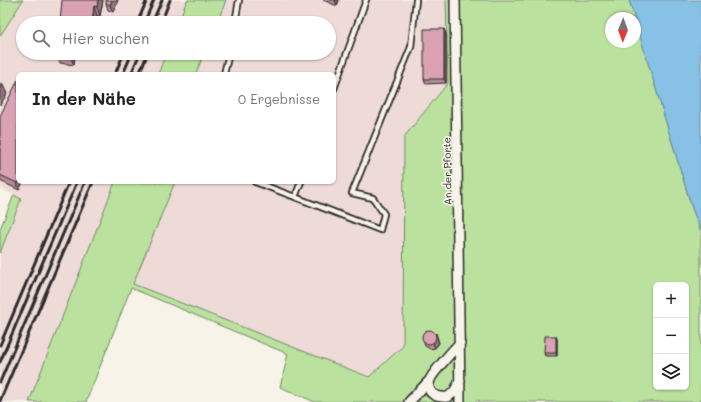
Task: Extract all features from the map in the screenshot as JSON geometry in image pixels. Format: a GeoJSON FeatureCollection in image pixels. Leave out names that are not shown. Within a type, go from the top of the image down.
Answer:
{"type":"FeatureCollection","features":[{"type":"Feature","properties":{"kind":"street","name":"An der Pforte"},"geometry":{"type":"LineString","coordinates":[[455,0],[460,402]]}},
{"type":"Feature","properties":{"kind":"street"},"geometry":{"type":"LineString","coordinates":[[409,402],[430,380],[460,343]]}},
{"type":"Feature","properties":{"kind":"street"},"geometry":{"type":"LineString","coordinates":[[430,380],[432,395],[440,398],[448,397],[454,392],[460,381]]}},
{"type":"Feature","properties":{"kind":"lane"},"geometry":{"type":"LineString","coordinates":[[236,16],[239,0]]}},
{"type":"Feature","properties":{"kind":"lane"},"geometry":{"type":"LineString","coordinates":[[336,83],[366,0]]}},
{"type":"Feature","properties":{"kind":"lane"},"geometry":{"type":"LineString","coordinates":[[260,184],[380,230],[384,214],[373,198],[352,192],[411,47],[416,0]]}},
{"type":"Feature","properties":{"kind":"lane"},"geometry":{"type":"LineString","coordinates":[[225,72],[228,60]]}},
{"type":"Feature","properties":{"kind":"lane"},"geometry":{"type":"LineString","coordinates":[[295,197],[300,184]]}},
{"type":"Feature","properties":{"kind":"shaded area"},"geometry":{"type":"Polygon","coordinates":[[[23,0],[187,0],[181,16],[16,16],[16,60],[163,60],[159,72],[16,72],[16,184],[114,184],[29,402],[0,402],[0,253],[21,199],[0,188],[0,36],[23,0]]]}},
{"type":"Feature","properties":{"kind":"shaded area"},"geometry":{"type":"Polygon","coordinates":[[[226,0],[446,0],[448,83],[404,137],[403,346],[369,377],[133,284],[174,184],[336,184],[336,72],[197,72],[201,60],[336,60],[336,16],[220,16],[226,0]]]}},
{"type":"Feature","properties":{"kind":"green space"},"geometry":{"type":"Polygon","coordinates":[[[0,0],[23,0],[0,36],[0,0]]]}},
{"type":"Feature","properties":{"kind":"green space"},"geometry":{"type":"Polygon","coordinates":[[[187,0],[226,0],[220,16],[181,16],[187,0]]]}},
{"type":"Feature","properties":{"kind":"green space"},"geometry":{"type":"Polygon","coordinates":[[[446,0],[629,0],[633,12],[605,12],[605,48],[641,48],[641,39],[692,208],[701,231],[701,402],[479,402],[479,400],[474,402],[315,402],[280,387],[288,354],[131,288],[86,402],[29,402],[114,184],[174,184],[133,284],[369,377],[403,346],[404,137],[448,83],[446,0]]]}},
{"type":"Feature","properties":{"kind":"green space"},"geometry":{"type":"Polygon","coordinates":[[[163,60],[201,60],[197,72],[159,72],[163,60]]]}},
{"type":"Feature","properties":{"kind":"green space"},"geometry":{"type":"Polygon","coordinates":[[[14,195],[21,199],[0,253],[0,229],[14,195]]]}},
{"type":"Feature","properties":{"kind":"water"},"geometry":{"type":"Polygon","coordinates":[[[629,0],[701,0],[701,231],[692,208],[641,40],[641,12],[633,12],[629,0]]]}},
{"type":"Feature","properties":{"kind":"building"},"geometry":{"type":"Polygon","coordinates":[[[62,0],[98,0],[97,7],[94,6],[93,16],[61,16],[62,0]]]}},
{"type":"Feature","properties":{"kind":"building"},"geometry":{"type":"Polygon","coordinates":[[[106,0],[112,0],[110,5],[106,3],[106,0]]]}},
{"type":"Feature","properties":{"kind":"building"},"geometry":{"type":"Polygon","coordinates":[[[424,29],[444,29],[444,79],[424,79],[424,29]]]}},
{"type":"Feature","properties":{"kind":"building"},"geometry":{"type":"Polygon","coordinates":[[[0,83],[3,85],[0,90],[0,83]]]}},
{"type":"Feature","properties":{"kind":"building"},"geometry":{"type":"Polygon","coordinates":[[[16,84],[16,183],[0,175],[0,116],[16,84]]]}},
{"type":"Feature","properties":{"kind":"building"},"geometry":{"type":"Polygon","coordinates":[[[426,330],[432,330],[436,334],[436,340],[432,344],[426,344],[422,340],[422,334],[426,330]]]}},
{"type":"Feature","properties":{"kind":"building"},"geometry":{"type":"Polygon","coordinates":[[[545,336],[556,336],[556,353],[544,353],[545,336]]]}},
{"type":"Feature","properties":{"kind":"railway"},"geometry":{"type":"LineString","coordinates":[[140,16],[147,0]]}},
{"type":"Feature","properties":{"kind":"railway"},"geometry":{"type":"LineString","coordinates":[[147,16],[154,0]]}},
{"type":"Feature","properties":{"kind":"railway"},"geometry":{"type":"LineString","coordinates":[[155,16],[162,0]]}},
{"type":"Feature","properties":{"kind":"railway"},"geometry":{"type":"LineString","coordinates":[[164,16],[170,0]]}},
{"type":"Feature","properties":{"kind":"railway"},"geometry":{"type":"LineString","coordinates":[[116,72],[121,60]]}},
{"type":"Feature","properties":{"kind":"railway"},"geometry":{"type":"LineString","coordinates":[[124,72],[129,60]]}},
{"type":"Feature","properties":{"kind":"railway"},"geometry":{"type":"LineString","coordinates":[[132,72],[137,60]]}},
{"type":"Feature","properties":{"kind":"railway"},"geometry":{"type":"LineString","coordinates":[[140,72],[145,60]]}},
{"type":"Feature","properties":{"kind":"railway"},"geometry":{"type":"LineString","coordinates":[[0,345],[68,184]]}},
{"type":"Feature","properties":{"kind":"railway"},"geometry":{"type":"LineString","coordinates":[[0,362],[76,184]]}},
{"type":"Feature","properties":{"kind":"railway"},"geometry":{"type":"LineString","coordinates":[[0,382],[84,184]]}},
{"type":"Feature","properties":{"kind":"railway"},"geometry":{"type":"LineString","coordinates":[[0,401],[92,184]]}}]}
